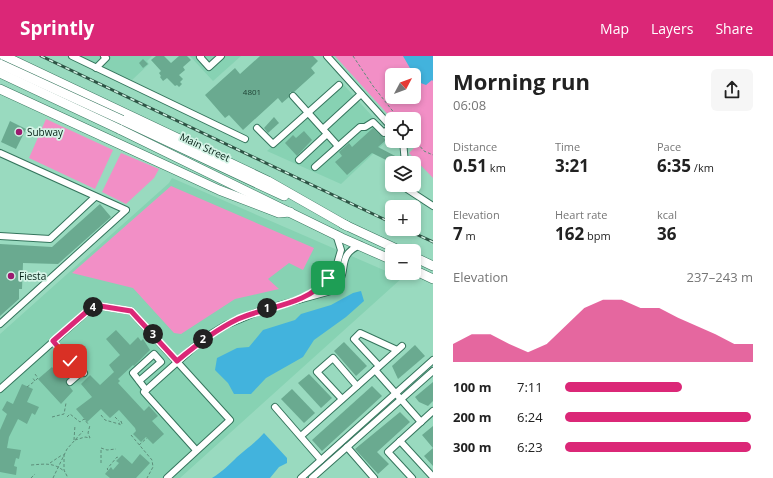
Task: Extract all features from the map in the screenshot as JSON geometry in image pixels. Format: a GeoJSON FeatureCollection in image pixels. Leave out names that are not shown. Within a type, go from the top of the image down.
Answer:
{"type":"FeatureCollection","features":[{"type":"Feature","properties":{"kind":"highway"},"geometry":{"type":"LineString","coordinates":[[4,56],[268,181],[347,226]]}},
{"type":"Feature","properties":{"kind":"highway","name":"Main Street"},"geometry":{"type":"LineString","coordinates":[[0,64],[290,212],[385,257]]}},
{"type":"Feature","properties":{"kind":"highway","name":"Main Street"},"geometry":{"type":"LineString","coordinates":[[0,73],[386,244]]}},
{"type":"Feature","properties":{"kind":"highway"},"geometry":{"type":"LineString","coordinates":[[65,119],[79,121],[85,118],[89,113],[89,106],[85,97],[66,85]]}},
{"type":"Feature","properties":{"kind":"highway"},"geometry":{"type":"LineString","coordinates":[[0,89],[219,190],[279,213],[290,212]]}},
{"type":"Feature","properties":{"kind":"highway"},"geometry":{"type":"LineString","coordinates":[[421,260],[433,266]]}},
{"type":"Feature","properties":{"kind":"highway"},"geometry":{"type":"LineString","coordinates":[[421,273],[433,278]]}},
{"type":"Feature","properties":{"kind":"street"},"geometry":{"type":"LineString","coordinates":[[72,56],[245,139]]}},
{"type":"Feature","properties":{"kind":"street"},"geometry":{"type":"LineString","coordinates":[[96,68],[106,58],[104,56]]}},
{"type":"Feature","properties":{"kind":"street"},"geometry":{"type":"LineString","coordinates":[[201,56],[200,57],[208,67],[221,56]]}},
{"type":"Feature","properties":{"kind":"street"},"geometry":{"type":"LineString","coordinates":[[327,56],[385,121]]}},
{"type":"Feature","properties":{"kind":"street"},"geometry":{"type":"LineString","coordinates":[[258,128],[273,144],[339,85]]}},
{"type":"Feature","properties":{"kind":"street"},"geometry":{"type":"LineString","coordinates":[[323,129],[361,94]]}},
{"type":"Feature","properties":{"kind":"street"},"geometry":{"type":"LineString","coordinates":[[293,96],[338,146]]}},
{"type":"Feature","properties":{"kind":"street"},"geometry":{"type":"LineString","coordinates":[[315,167],[360,127],[365,127],[373,122],[385,132]]}},
{"type":"Feature","properties":{"kind":"street"},"geometry":{"type":"LineString","coordinates":[[299,160],[327,134]]}},
{"type":"Feature","properties":{"kind":"street"},"geometry":{"type":"LineString","coordinates":[[0,153],[126,210],[0,324]]}},
{"type":"Feature","properties":{"kind":"street"},"geometry":{"type":"LineString","coordinates":[[412,192],[433,206]]}},
{"type":"Feature","properties":{"kind":"street"},"geometry":{"type":"LineString","coordinates":[[0,236],[50,238],[95,197]]}},
{"type":"Feature","properties":{"kind":"street"},"geometry":{"type":"LineString","coordinates":[[146,390],[203,339],[237,320],[262,310],[306,297],[326,293],[332,290],[338,284],[344,273],[341,261],[341,250],[335,233]]}},
{"type":"Feature","properties":{"kind":"street"},"geometry":{"type":"LineString","coordinates":[[306,297],[316,288],[331,265],[341,261],[349,252],[360,245]]}},
{"type":"Feature","properties":{"kind":"street"},"geometry":{"type":"LineString","coordinates":[[0,389],[92,307],[100,306],[128,309],[135,314],[230,420],[167,478]]}},
{"type":"Feature","properties":{"kind":"street"},"geometry":{"type":"LineString","coordinates":[[301,436],[342,399],[377,368],[400,348],[360,333],[354,339],[377,368],[396,393],[421,422]]}},
{"type":"Feature","properties":{"kind":"street"},"geometry":{"type":"LineString","coordinates":[[53,341],[70,361],[73,361],[84,373]]}},
{"type":"Feature","properties":{"kind":"street"},"geometry":{"type":"LineString","coordinates":[[139,381],[161,362],[154,354],[133,373],[139,381],[146,390],[144,392],[196,450]]}},
{"type":"Feature","properties":{"kind":"street"},"geometry":{"type":"LineString","coordinates":[[342,399],[318,372],[333,358],[357,386]]}},
{"type":"Feature","properties":{"kind":"street"},"geometry":{"type":"LineString","coordinates":[[301,478],[433,360]]}},
{"type":"Feature","properties":{"kind":"street"},"geometry":{"type":"LineString","coordinates":[[70,361],[70,366],[78,375],[70,382]]}},
{"type":"Feature","properties":{"kind":"street"},"geometry":{"type":"LineString","coordinates":[[312,478],[433,371]]}},
{"type":"Feature","properties":{"kind":"street"},"geometry":{"type":"LineString","coordinates":[[274,407],[321,460]]}},
{"type":"Feature","properties":{"kind":"street"},"geometry":{"type":"LineString","coordinates":[[412,478],[388,452],[433,411]]}},
{"type":"Feature","properties":{"kind":"street"},"geometry":{"type":"LineString","coordinates":[[400,441],[433,477]]}},
{"type":"Feature","properties":{"kind":"street"},"geometry":{"type":"LineString","coordinates":[[347,447],[374,478]]}},
{"type":"Feature","properties":{"kind":"path"},"geometry":{"type":"LineString","coordinates":[[353,56],[373,86],[393,112]]}},
{"type":"Feature","properties":{"kind":"path"},"geometry":{"type":"LineString","coordinates":[[421,147],[424,151],[433,155]]}},
{"type":"Feature","properties":{"kind":"path"},"geometry":{"type":"LineString","coordinates":[[27,387],[38,378],[35,374]]}},
{"type":"Feature","properties":{"kind":"path"},"geometry":{"type":"LineString","coordinates":[[32,377],[35,381]]}},
{"type":"Feature","properties":{"kind":"path"},"geometry":{"type":"LineString","coordinates":[[52,416],[64,414],[66,403]]}},
{"type":"Feature","properties":{"kind":"path"},"geometry":{"type":"LineString","coordinates":[[67,417],[70,414],[80,422],[84,419],[89,425],[88,433],[90,438],[85,437],[74,441]]}},
{"type":"Feature","properties":{"kind":"path"},"geometry":{"type":"LineString","coordinates":[[101,415],[105,420],[119,423],[115,417]]}},
{"type":"Feature","properties":{"kind":"path"},"geometry":{"type":"LineString","coordinates":[[74,441],[75,425]]}},
{"type":"Feature","properties":{"kind":"path"},"geometry":{"type":"LineString","coordinates":[[53,478],[57,466],[64,454],[83,431]]}},
{"type":"Feature","properties":{"kind":"path"},"geometry":{"type":"LineString","coordinates":[[130,435],[153,463],[147,478]]}},
{"type":"Feature","properties":{"kind":"path"},"geometry":{"type":"LineString","coordinates":[[139,445],[147,438]]}},
{"type":"Feature","properties":{"kind":"path"},"geometry":{"type":"LineString","coordinates":[[101,463],[101,448],[116,449]]}},
{"type":"Feature","properties":{"kind":"path"},"geometry":{"type":"LineString","coordinates":[[31,465],[50,463],[64,454]]}},
{"type":"Feature","properties":{"kind":"path"},"geometry":{"type":"LineString","coordinates":[[64,454],[63,464],[68,478]]}},
{"type":"Feature","properties":{"kind":"path"},"geometry":{"type":"LineString","coordinates":[[108,470],[106,468],[117,457],[119,458]]}},
{"type":"Feature","properties":{"kind":"path"},"geometry":{"type":"LineString","coordinates":[[50,463],[65,472]]}},
{"type":"Feature","properties":{"kind":"path"},"geometry":{"type":"LineString","coordinates":[[31,478],[35,474]]}},
{"type":"Feature","properties":{"kind":"shaded area"},"geometry":{"type":"Polygon","coordinates":[[[78,56],[152,56],[147,61],[149,64],[132,80],[78,56]]]}},
{"type":"Feature","properties":{"kind":"shaded area"},"geometry":{"type":"Polygon","coordinates":[[[190,56],[241,56],[213,81],[190,56]]]}},
{"type":"Feature","properties":{"kind":"shaded area"},"geometry":{"type":"Polygon","coordinates":[[[335,56],[433,56],[433,178],[421,166],[421,156],[412,156],[409,153],[414,148],[421,148],[421,112],[386,112],[335,56]]]}},
{"type":"Feature","properties":{"kind":"shaded area"},"geometry":{"type":"Polygon","coordinates":[[[343,84],[385,130],[385,143],[341,184],[267,151],[343,84]]]}},
{"type":"Feature","properties":{"kind":"shaded area"},"geometry":{"type":"Polygon","coordinates":[[[46,119],[113,150],[95,189],[29,158],[46,119]]]}},
{"type":"Feature","properties":{"kind":"shaded area"},"geometry":{"type":"Polygon","coordinates":[[[121,153],[159,169],[154,178],[126,204],[102,192],[121,153]]]}},
{"type":"Feature","properties":{"kind":"shaded area"},"geometry":{"type":"Polygon","coordinates":[[[172,178],[385,271],[385,280],[400,280],[180,478],[0,478],[0,334],[169,183],[172,178]]]}},
{"type":"Feature","properties":{"kind":"shaded area"},"geometry":{"type":"Polygon","coordinates":[[[171,186],[314,248],[303,270],[289,263],[268,279],[279,289],[235,299],[181,334],[174,333],[133,288],[72,273],[171,186]]]}},
{"type":"Feature","properties":{"kind":"water"},"geometry":{"type":"Polygon","coordinates":[[[403,56],[433,56],[433,81],[432,80],[426,85],[421,83],[421,68],[410,68],[403,56]]]}},
{"type":"Feature","properties":{"kind":"water"},"geometry":{"type":"Polygon","coordinates":[[[361,291],[364,301],[346,317],[314,340],[303,357],[266,378],[251,394],[234,394],[228,383],[215,370],[217,358],[237,348],[249,347],[263,330],[295,320],[301,314],[331,305],[353,293],[361,291]]]}},
{"type":"Feature","properties":{"kind":"water"},"geometry":{"type":"Polygon","coordinates":[[[264,433],[287,458],[287,463],[279,467],[270,478],[212,478],[225,468],[264,433]]]}},
{"type":"Feature","properties":{"kind":"building"},"geometry":{"type":"Polygon","coordinates":[[[156,56],[164,56],[171,63],[179,56],[187,56],[191,60],[183,67],[185,70],[179,75],[183,79],[180,82],[182,84],[179,87],[177,85],[175,86],[167,78],[163,81],[160,77],[161,76],[159,73],[161,71],[151,60],[156,56]]]}},
{"type":"Feature","properties":{"kind":"building"},"geometry":{"type":"Polygon","coordinates":[[[260,56],[313,56],[318,61],[311,68],[315,73],[294,92],[290,92],[289,97],[282,103],[278,98],[243,130],[229,115],[225,118],[205,95],[235,68],[240,74],[260,56]]]}},
{"type":"Feature","properties":{"kind":"building"},"geometry":{"type":"Polygon","coordinates":[[[143,59],[148,64],[143,68],[139,63],[143,59]]]}},
{"type":"Feature","properties":{"kind":"building"},"geometry":{"type":"Polygon","coordinates":[[[274,117],[279,123],[268,133],[264,128],[274,117]]]}},
{"type":"Feature","properties":{"kind":"building"},"geometry":{"type":"Polygon","coordinates":[[[10,121],[26,129],[16,149],[1,142],[10,121]]]}},
{"type":"Feature","properties":{"kind":"building"},"geometry":{"type":"Polygon","coordinates":[[[373,128],[385,139],[378,147],[395,156],[385,156],[385,160],[372,153],[347,175],[335,162],[342,156],[339,152],[349,143],[352,147],[373,128]]]}},
{"type":"Feature","properties":{"kind":"building"},"geometry":{"type":"Polygon","coordinates":[[[304,131],[312,140],[297,156],[285,143],[293,135],[296,138],[304,131]]]}},
{"type":"Feature","properties":{"kind":"building"},"geometry":{"type":"Polygon","coordinates":[[[100,204],[111,217],[58,264],[23,263],[22,289],[19,289],[19,299],[0,316],[0,244],[52,247],[100,204]]]}},
{"type":"Feature","properties":{"kind":"building"},"geometry":{"type":"Polygon","coordinates":[[[116,330],[130,345],[138,337],[141,341],[143,339],[150,350],[118,379],[120,381],[118,383],[144,411],[149,406],[158,416],[152,421],[164,434],[153,444],[146,437],[141,442],[133,434],[136,431],[135,428],[119,410],[110,418],[101,409],[87,422],[76,409],[92,397],[81,384],[90,375],[100,385],[114,372],[109,365],[120,355],[106,339],[116,330]]]}},
{"type":"Feature","properties":{"kind":"building"},"geometry":{"type":"Polygon","coordinates":[[[344,342],[367,366],[356,376],[334,351],[344,342]]]}},
{"type":"Feature","properties":{"kind":"building"},"geometry":{"type":"Polygon","coordinates":[[[415,345],[425,356],[398,379],[392,366],[415,345]]]}},
{"type":"Feature","properties":{"kind":"building"},"geometry":{"type":"Polygon","coordinates":[[[52,367],[55,371],[59,367],[70,376],[66,382],[73,391],[61,404],[38,379],[52,367]]]}},
{"type":"Feature","properties":{"kind":"building"},"geometry":{"type":"Polygon","coordinates":[[[309,374],[332,398],[321,408],[298,383],[309,374]]]}},
{"type":"Feature","properties":{"kind":"building"},"geometry":{"type":"Polygon","coordinates":[[[433,382],[433,401],[428,406],[419,402],[415,397],[433,382]]]}},
{"type":"Feature","properties":{"kind":"building"},"geometry":{"type":"Polygon","coordinates":[[[22,384],[33,389],[27,402],[39,407],[35,415],[32,413],[27,424],[18,419],[9,437],[7,448],[21,450],[19,459],[16,458],[14,466],[17,467],[16,475],[0,472],[0,430],[7,414],[2,410],[7,401],[13,404],[22,384]]]}},
{"type":"Feature","properties":{"kind":"building"},"geometry":{"type":"Polygon","coordinates":[[[372,386],[382,396],[322,451],[312,440],[372,386]]]}},
{"type":"Feature","properties":{"kind":"building"},"geometry":{"type":"Polygon","coordinates":[[[292,389],[315,413],[304,423],[281,399],[292,389]]]}},
{"type":"Feature","properties":{"kind":"building"},"geometry":{"type":"Polygon","coordinates":[[[400,412],[410,422],[377,452],[389,464],[378,474],[355,449],[400,412]]]}},
{"type":"Feature","properties":{"kind":"building"},"geometry":{"type":"Polygon","coordinates":[[[433,426],[433,448],[422,435],[433,426]]]}},
{"type":"Feature","properties":{"kind":"building"},"geometry":{"type":"Polygon","coordinates":[[[433,448],[433,466],[424,456],[433,448]]]}},
{"type":"Feature","properties":{"kind":"building"},"geometry":{"type":"Polygon","coordinates":[[[140,454],[150,463],[136,478],[110,478],[105,474],[111,467],[113,470],[119,463],[116,461],[122,455],[132,464],[140,454]]]}},
{"type":"Feature","properties":{"kind":"railway"},"geometry":{"type":"LineString","coordinates":[[41,56],[385,220]]}},
{"type":"Feature","properties":{"kind":"railway"},"geometry":{"type":"LineString","coordinates":[[420,236],[433,242]]}},
{"type":"Feature","properties":{"kind":"place","name":"Subway"},"geometry":{"type":"Point","coordinates":[19,132]}},
{"type":"Feature","properties":{"kind":"place","name":"Fiesta"},"geometry":{"type":"Point","coordinates":[11,276]}},
{"type":"Feature","properties":{"kind":"route"},"geometry":{"type":"LineString","coordinates":[[70,361],[53,341],[88,310],[95,306],[128,309],[131,311],[177,361],[203,339],[226,325],[262,310],[306,297],[323,284],[328,278]]}}]}
